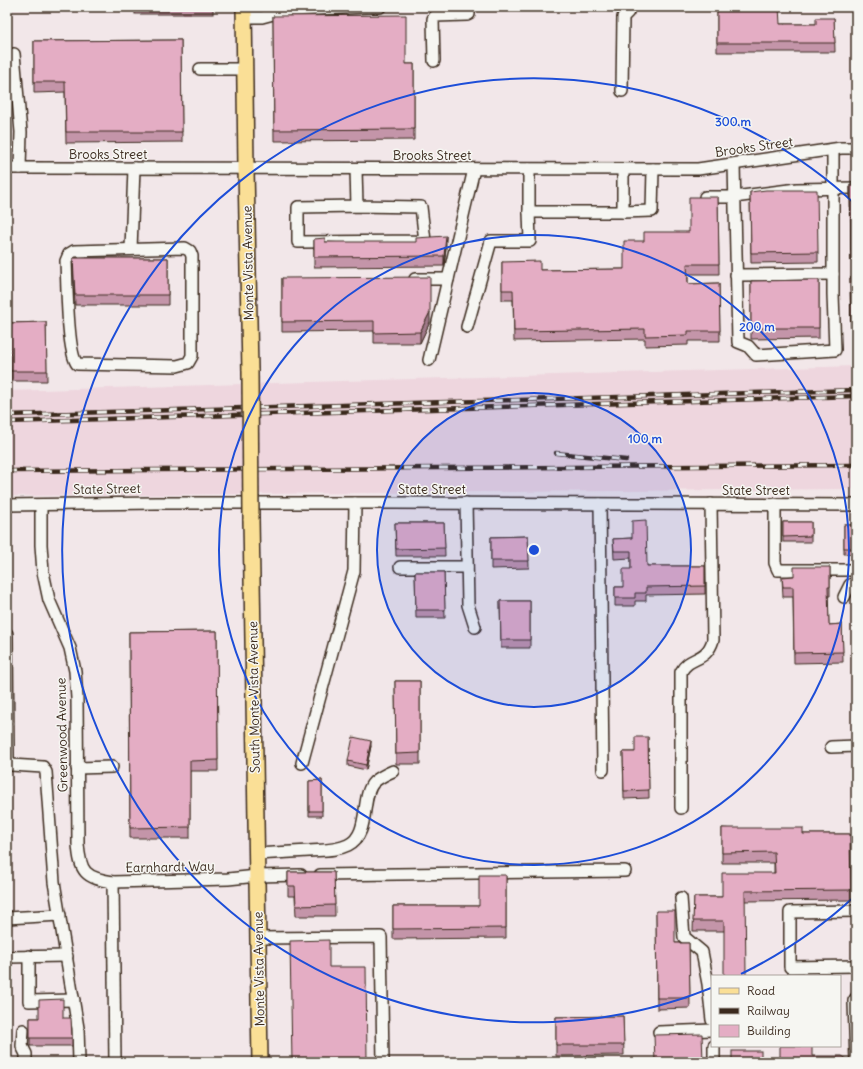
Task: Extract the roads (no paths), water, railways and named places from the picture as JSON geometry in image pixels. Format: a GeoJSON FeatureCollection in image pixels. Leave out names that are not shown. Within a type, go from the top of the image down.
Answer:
{"type":"FeatureCollection","features":[{"type":"Feature","properties":{"kind":"main road","name":"Monte Vista Avenue"},"geometry":{"type":"LineString","coordinates":[[244,12],[251,519]]}},
{"type":"Feature","properties":{"kind":"main road","name":"South Monte Vista Avenue"},"geometry":{"type":"LineString","coordinates":[[251,519],[257,876]]}},
{"type":"Feature","properties":{"kind":"main road","name":"Monte Vista Avenue"},"geometry":{"type":"LineString","coordinates":[[257,876],[260,1062]]}},
{"type":"Feature","properties":{"kind":"street"},"geometry":{"type":"LineString","coordinates":[[244,12],[262,16],[288,10],[380,7]]}},
{"type":"Feature","properties":{"kind":"street"},"geometry":{"type":"LineString","coordinates":[[434,61],[433,19],[435,16],[467,15],[469,14],[469,7]]}},
{"type":"Feature","properties":{"kind":"street"},"geometry":{"type":"LineString","coordinates":[[622,91],[623,17],[628,12],[628,7]]}},
{"type":"Feature","properties":{"kind":"street"},"geometry":{"type":"LineString","coordinates":[[14,54],[21,132],[20,168]]}},
{"type":"Feature","properties":{"kind":"street"},"geometry":{"type":"LineString","coordinates":[[200,69],[244,69]]}},
{"type":"Feature","properties":{"kind":"street","name":"Brooks Street"},"geometry":{"type":"LineString","coordinates":[[7,168],[698,169],[856,148]]}},
{"type":"Feature","properties":{"kind":"street"},"geometry":{"type":"LineString","coordinates":[[734,164],[738,342],[748,346],[756,355],[835,350],[833,274],[833,150]]}},
{"type":"Feature","properties":{"kind":"street"},"geometry":{"type":"LineString","coordinates":[[131,248],[134,168]]}},
{"type":"Feature","properties":{"kind":"street"},"geometry":{"type":"LineString","coordinates":[[356,169],[357,206]]}},
{"type":"Feature","properties":{"kind":"street"},"geometry":{"type":"LineString","coordinates":[[429,360],[474,169]]}},
{"type":"Feature","properties":{"kind":"street"},"geometry":{"type":"LineString","coordinates":[[468,327],[491,241],[530,241],[529,169]]}},
{"type":"Feature","properties":{"kind":"street"},"geometry":{"type":"LineString","coordinates":[[623,169],[623,212]]}},
{"type":"Feature","properties":{"kind":"street"},"geometry":{"type":"LineString","coordinates":[[529,212],[652,211],[654,169]]}},
{"type":"Feature","properties":{"kind":"street"},"geometry":{"type":"LineString","coordinates":[[705,197],[734,197],[797,189],[856,188]]}},
{"type":"Feature","properties":{"kind":"street"},"geometry":{"type":"LineString","coordinates":[[357,206],[421,207],[425,241],[298,242],[298,207],[357,206]]}},
{"type":"Feature","properties":{"kind":"street"},"geometry":{"type":"LineString","coordinates":[[131,248],[185,248],[190,251],[192,256],[192,356],[188,363],[177,366],[91,365],[77,364],[75,361],[70,336],[67,257],[74,251],[131,248]]}},
{"type":"Feature","properties":{"kind":"street"},"geometry":{"type":"LineString","coordinates":[[736,275],[833,274]]}},
{"type":"Feature","properties":{"kind":"street"},"geometry":{"type":"LineString","coordinates":[[402,280],[448,279]]}},
{"type":"Feature","properties":{"kind":"street"},"geometry":{"type":"LineString","coordinates":[[302,763],[354,571],[354,502]]}},
{"type":"Feature","properties":{"kind":"street","name":"State Street"},"geometry":{"type":"LineString","coordinates":[[7,505],[354,502],[856,505]]}},
{"type":"Feature","properties":{"kind":"street"},"geometry":{"type":"LineString","coordinates":[[466,503],[468,605],[475,627]]}},
{"type":"Feature","properties":{"kind":"street"},"geometry":{"type":"LineString","coordinates":[[600,504],[603,770]]}},
{"type":"Feature","properties":{"kind":"street"},"geometry":{"type":"LineString","coordinates":[[681,808],[681,672],[684,665],[705,655],[710,649],[713,640],[711,504]]}},
{"type":"Feature","properties":{"kind":"street"},"geometry":{"type":"LineString","coordinates":[[775,504],[775,562],[778,570],[856,570]]}},
{"type":"Feature","properties":{"kind":"street","name":"Greenwood Avenue"},"geometry":{"type":"LineString","coordinates":[[41,505],[43,572],[50,600],[70,648],[75,670],[77,698],[78,844],[79,860],[85,873]]}},
{"type":"Feature","properties":{"kind":"street"},"geometry":{"type":"LineString","coordinates":[[400,567],[468,567]]}},
{"type":"Feature","properties":{"kind":"street"},"geometry":{"type":"LineString","coordinates":[[844,597],[850,585],[856,584]]}},
{"type":"Feature","properties":{"kind":"street"},"geometry":{"type":"LineString","coordinates":[[7,634],[8,760],[11,764],[43,767],[46,772],[54,882],[78,1028],[79,1062]]}},
{"type":"Feature","properties":{"kind":"street"},"geometry":{"type":"LineString","coordinates":[[831,747],[856,746]]}},
{"type":"Feature","properties":{"kind":"street"},"geometry":{"type":"LineString","coordinates":[[77,768],[112,767]]}},
{"type":"Feature","properties":{"kind":"street"},"geometry":{"type":"LineString","coordinates":[[256,854],[335,850],[348,845],[357,839],[362,827],[370,788],[374,782],[383,775],[393,771]]}},
{"type":"Feature","properties":{"kind":"street","name":"Earnhardt Way"},"geometry":{"type":"LineString","coordinates":[[85,873],[98,880],[113,882],[228,880],[257,876],[625,871]]}},
{"type":"Feature","properties":{"kind":"street"},"geometry":{"type":"LineString","coordinates":[[113,882],[115,1062]]}},
{"type":"Feature","properties":{"kind":"street"},"geometry":{"type":"LineString","coordinates":[[681,898],[684,937],[702,952],[711,1011]]}},
{"type":"Feature","properties":{"kind":"street"},"geometry":{"type":"LineString","coordinates":[[856,911],[790,912],[790,967],[856,966]]}},
{"type":"Feature","properties":{"kind":"street"},"geometry":{"type":"LineString","coordinates":[[7,918],[60,915]]}},
{"type":"Feature","properties":{"kind":"street"},"geometry":{"type":"LineString","coordinates":[[258,938],[381,937],[383,1062]]}},
{"type":"Feature","properties":{"kind":"street"},"geometry":{"type":"LineString","coordinates":[[29,956],[29,1001],[74,1000]]}},
{"type":"Feature","properties":{"kind":"street"},"geometry":{"type":"LineString","coordinates":[[7,957],[67,956]]}},
{"type":"Feature","properties":{"kind":"street"},"geometry":{"type":"LineString","coordinates":[[856,998],[854,1001],[856,1062]]}},
{"type":"Feature","properties":{"kind":"street"},"geometry":{"type":"LineString","coordinates":[[23,1030],[22,1046],[26,1054],[26,1062]]}},
{"type":"Feature","properties":{"kind":"street"},"geometry":{"type":"LineString","coordinates":[[659,1032],[711,1030]]}},
{"type":"Feature","properties":{"kind":"street"},"geometry":{"type":"LineString","coordinates":[[714,1047],[714,1062]]}},
{"type":"Feature","properties":{"kind":"railway"},"geometry":{"type":"LineString","coordinates":[[7,415],[856,390]]}},
{"type":"Feature","properties":{"kind":"railway"},"geometry":{"type":"LineString","coordinates":[[7,422],[856,396]]}},
{"type":"Feature","properties":{"kind":"railway"},"geometry":{"type":"LineString","coordinates":[[556,453],[626,460]]}},
{"type":"Feature","properties":{"kind":"railway"},"geometry":{"type":"LineString","coordinates":[[7,471],[856,465]]}}]}
